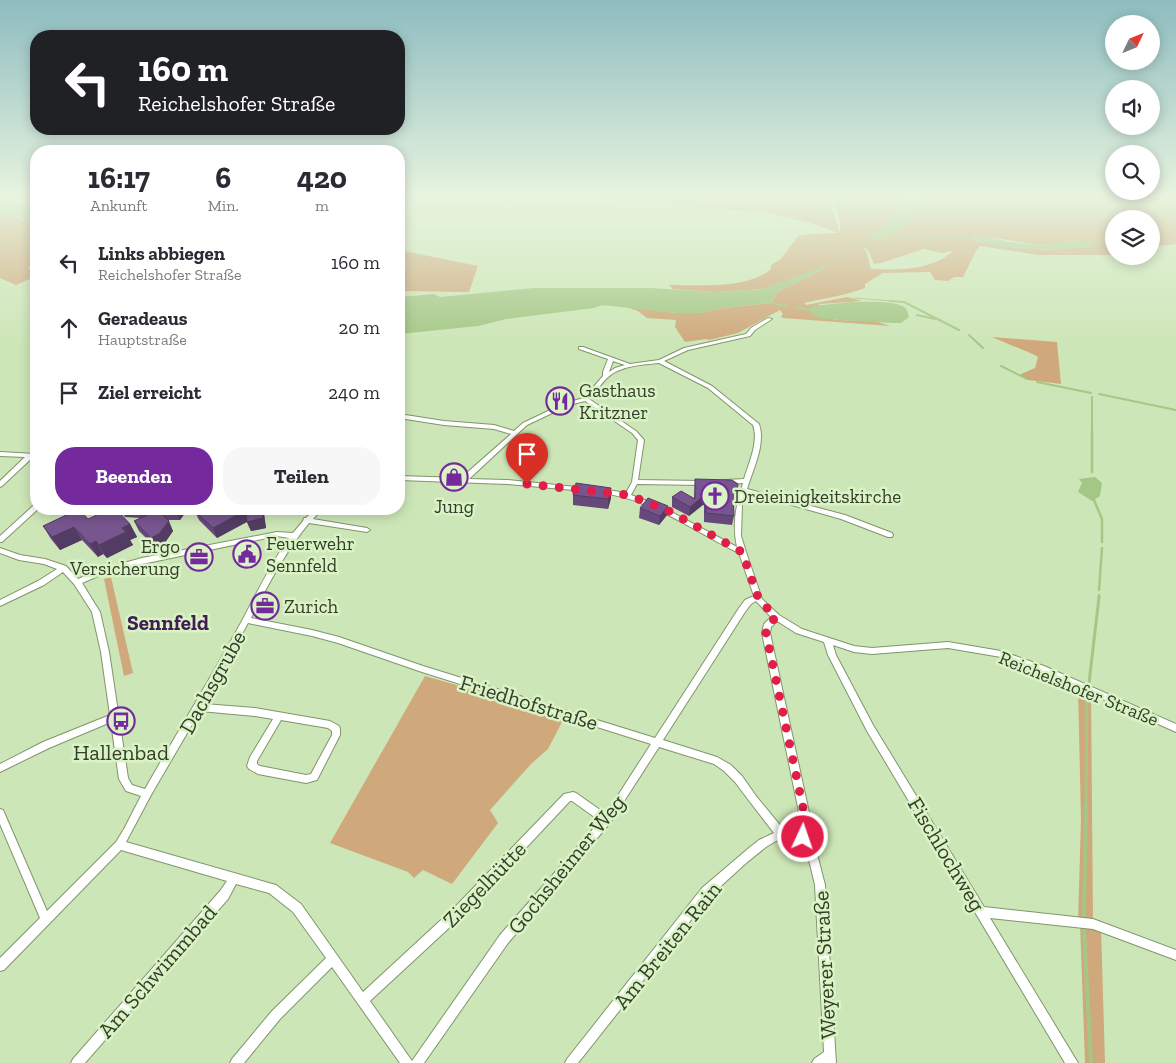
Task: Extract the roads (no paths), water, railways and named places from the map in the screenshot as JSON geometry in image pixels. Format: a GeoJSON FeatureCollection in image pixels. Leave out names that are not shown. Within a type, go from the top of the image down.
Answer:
{"type":"FeatureCollection","features":[{"type":"Feature","properties":{"kind":"street"},"geometry":{"type":"LineString","coordinates":[[462,481],[514,433],[542,414],[586,399],[606,376],[617,369],[660,361],[686,349],[748,335],[753,329],[770,319]]}},
{"type":"Feature","properties":{"kind":"street"},"geometry":{"type":"LineString","coordinates":[[581,348],[631,365]]}},
{"type":"Feature","properties":{"kind":"street"},"geometry":{"type":"LineString","coordinates":[[606,376],[611,359]]}},
{"type":"Feature","properties":{"kind":"street"},"geometry":{"type":"LineString","coordinates":[[660,361],[710,387],[756,424],[758,430],[757,448],[739,506],[738,536],[758,597]]}},
{"type":"Feature","properties":{"kind":"street"},"geometry":{"type":"LineString","coordinates":[[586,399],[639,436],[641,447],[635,482],[628,495]]}},
{"type":"Feature","properties":{"kind":"street"},"geometry":{"type":"LineString","coordinates":[[405,417],[444,423],[494,427],[514,433]]}},
{"type":"Feature","properties":{"kind":"street"},"geometry":{"type":"LineString","coordinates":[[0,454],[30,456]]}},
{"type":"Feature","properties":{"kind":"street"},"geometry":{"type":"LineString","coordinates":[[0,485],[30,459]]}},
{"type":"Feature","properties":{"kind":"street"},"geometry":{"type":"LineString","coordinates":[[405,478],[588,489]]}},
{"type":"Feature","properties":{"kind":"street"},"geometry":{"type":"LineString","coordinates":[[635,482],[710,483],[747,481]]}},
{"type":"Feature","properties":{"kind":"street"},"geometry":{"type":"LineString","coordinates":[[598,490],[628,495],[667,510],[742,552]]}},
{"type":"Feature","properties":{"kind":"street"},"geometry":{"type":"LineString","coordinates":[[745,490],[843,517],[890,535]]}},
{"type":"Feature","properties":{"kind":"street"},"geometry":{"type":"LineString","coordinates":[[0,540],[30,512]]}},
{"type":"Feature","properties":{"kind":"street","name":"Dachsgrube"},"geometry":{"type":"LineString","coordinates":[[0,966],[119,845],[198,707],[264,585],[294,536],[312,515]]}},
{"type":"Feature","properties":{"kind":"street"},"geometry":{"type":"LineString","coordinates":[[306,520],[367,530]]}},
{"type":"Feature","properties":{"kind":"street"},"geometry":{"type":"LineString","coordinates":[[77,582],[101,572],[142,561],[277,534],[294,536]]}},
{"type":"Feature","properties":{"kind":"street"},"geometry":{"type":"LineString","coordinates":[[0,550],[19,557],[63,568],[77,582],[96,612],[106,652],[125,784],[133,791],[147,794]]}},
{"type":"Feature","properties":{"kind":"street"},"geometry":{"type":"LineString","coordinates":[[0,602],[41,583],[63,568]]}},
{"type":"Feature","properties":{"kind":"street","name":"Gochsheimer Weg"},"geometry":{"type":"LineString","coordinates":[[417,1063],[504,939],[607,820],[742,610],[748,602],[758,597]]}},
{"type":"Feature","properties":{"kind":"street","name":"Reichelshofer Straße"},"geometry":{"type":"LineString","coordinates":[[758,597],[762,605],[776,617],[799,631],[828,642],[848,648],[872,651],[948,645],[1001,654],[1040,668],[1176,728]]}},
{"type":"Feature","properties":{"kind":"street","name":"Weyerer Straße"},"geometry":{"type":"LineString","coordinates":[[776,617],[767,626],[766,633],[805,817],[802,839],[812,854],[820,885],[830,1059]]}},
{"type":"Feature","properties":{"kind":"street","name":"Friedhofstraße"},"geometry":{"type":"LineString","coordinates":[[246,620],[312,632],[430,672],[717,761],[740,778],[781,834]]}},
{"type":"Feature","properties":{"kind":"street","name":"Fischlochweg"},"geometry":{"type":"LineString","coordinates":[[828,642],[832,655],[870,728],[983,912],[1072,1063]]}},
{"type":"Feature","properties":{"kind":"street"},"geometry":{"type":"LineString","coordinates":[[198,707],[255,712],[279,716],[330,725],[336,729],[336,736],[320,770],[314,777],[306,779],[258,770],[252,766],[253,760],[279,716]]}},
{"type":"Feature","properties":{"kind":"street"},"geometry":{"type":"LineString","coordinates":[[0,768],[46,745],[114,717]]}},
{"type":"Feature","properties":{"kind":"street","name":"Ziegelhütte"},"geometry":{"type":"LineString","coordinates":[[362,1000],[459,911],[568,797],[573,796],[607,820]]}},
{"type":"Feature","properties":{"kind":"street"},"geometry":{"type":"LineString","coordinates":[[0,813],[46,920]]}},
{"type":"Feature","properties":{"kind":"street"},"geometry":{"type":"LineString","coordinates":[[781,834],[802,839]]}},
{"type":"Feature","properties":{"kind":"street","name":"Am Breiten Rain"},"geometry":{"type":"LineString","coordinates":[[571,1063],[706,892],[750,855],[772,838],[781,834]]}},
{"type":"Feature","properties":{"kind":"street"},"geometry":{"type":"LineString","coordinates":[[119,845],[272,889],[297,908],[407,1063]]}},
{"type":"Feature","properties":{"kind":"street","name":"Am Schwimmbad"},"geometry":{"type":"LineString","coordinates":[[77,1063],[224,895],[234,878]]}},
{"type":"Feature","properties":{"kind":"street"},"geometry":{"type":"LineString","coordinates":[[983,912],[1092,924],[1176,955]]}},
{"type":"Feature","properties":{"kind":"street"},"geometry":{"type":"LineString","coordinates":[[236,1063],[276,1015],[332,959]]}},
{"type":"Feature","properties":{"kind":"street"},"geometry":{"type":"LineString","coordinates":[[818,1063],[830,1059]]}},
{"type":"Feature","properties":{"kind":"waterway"},"geometry":{"type":"LineString","coordinates":[[823,266],[855,247]]}},
{"type":"Feature","properties":{"kind":"waterway"},"geometry":{"type":"LineString","coordinates":[[854,298],[904,302]]}},
{"type":"Feature","properties":{"kind":"waterway"},"geometry":{"type":"LineString","coordinates":[[890,301],[904,302]]}},
{"type":"Feature","properties":{"kind":"waterway"},"geometry":{"type":"LineString","coordinates":[[904,302],[959,330]]}},
{"type":"Feature","properties":{"kind":"waterway"},"geometry":{"type":"LineString","coordinates":[[771,303],[785,306],[789,303]]}},
{"type":"Feature","properties":{"kind":"waterway"},"geometry":{"type":"LineString","coordinates":[[795,307],[809,310]]}},
{"type":"Feature","properties":{"kind":"waterway"},"geometry":{"type":"LineString","coordinates":[[917,315],[935,319]]}},
{"type":"Feature","properties":{"kind":"waterway"},"geometry":{"type":"LineString","coordinates":[[969,335],[983,348]]}},
{"type":"Feature","properties":{"kind":"waterway"},"geometry":{"type":"LineString","coordinates":[[1001,366],[1027,379]]}},
{"type":"Feature","properties":{"kind":"waterway"},"geometry":{"type":"LineString","coordinates":[[1037,382],[1091,393]]}},
{"type":"Feature","properties":{"kind":"waterway"},"geometry":{"type":"LineString","coordinates":[[1099,394],[1176,410]]}},
{"type":"Feature","properties":{"kind":"waterway"},"geometry":{"type":"LineString","coordinates":[[1092,397],[1092,472]]}},
{"type":"Feature","properties":{"kind":"waterway"},"geometry":{"type":"LineString","coordinates":[[1094,500],[1102,519],[1102,542]]}},
{"type":"Feature","properties":{"kind":"waterway"},"geometry":{"type":"LineString","coordinates":[[1099,590],[1102,548]]}},
{"type":"Feature","properties":{"kind":"waterway"},"geometry":{"type":"LineString","coordinates":[[1089,683],[1099,597]]}},
{"type":"Feature","properties":{"kind":"waterway"},"geometry":{"type":"LineString","coordinates":[[1086,805],[1087,697]]}},
{"type":"Feature","properties":{"kind":"waterway"},"geometry":{"type":"LineString","coordinates":[[1084,916],[1086,804]]}},
{"type":"Feature","properties":{"kind":"waterway"},"geometry":{"type":"LineString","coordinates":[[1084,929],[1091,1063]]}},
{"type":"Feature","properties":{"kind":"place","name":"Gasthaus Kritzner"},"geometry":{"type":"Point","coordinates":[560,401]}},
{"type":"Feature","properties":{"kind":"place","name":"Jung"},"geometry":{"type":"Point","coordinates":[454,477]}},
{"type":"Feature","properties":{"kind":"place","name":"Dreieinigkeitskirche"},"geometry":{"type":"Point","coordinates":[715,496]}},
{"type":"Feature","properties":{"kind":"place","name":"Feuerwehr Sennfeld"},"geometry":{"type":"Point","coordinates":[247,554]}},
{"type":"Feature","properties":{"kind":"place","name":"Ergo Versicherung"},"geometry":{"type":"Point","coordinates":[199,557]}},
{"type":"Feature","properties":{"kind":"place","name":"Zurich"},"geometry":{"type":"Point","coordinates":[265,606]}},
{"type":"Feature","properties":{"kind":"place","name":"Hallenbad"},"geometry":{"type":"Point","coordinates":[121,721]}},
{"type":"Feature","properties":{"kind":"district","name":"Sennfeld"},"geometry":{"type":"Point","coordinates":[168,623]}}]}
